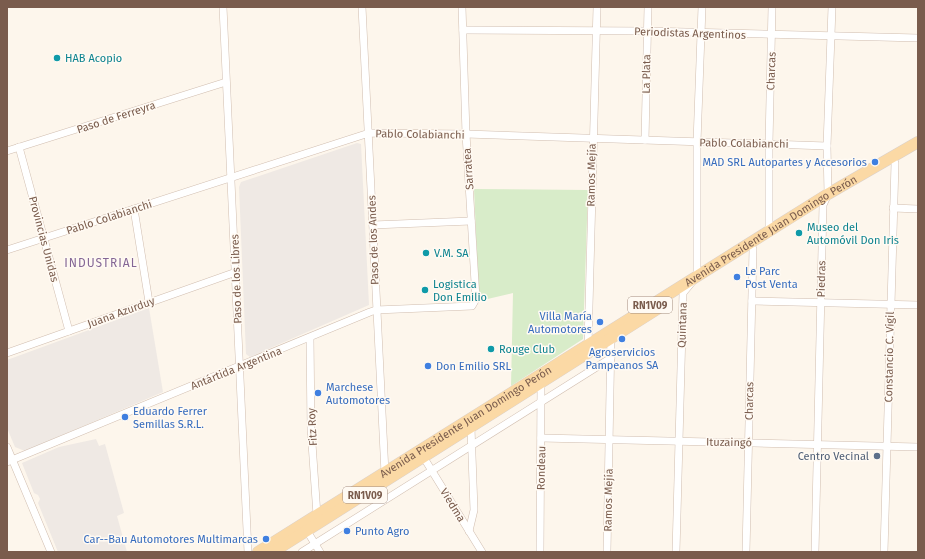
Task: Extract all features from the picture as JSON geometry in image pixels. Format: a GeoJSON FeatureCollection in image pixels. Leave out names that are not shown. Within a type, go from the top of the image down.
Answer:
{"type":"FeatureCollection","features":[{"type":"Feature","properties":{"kind":"main road","name":"Avenida Presidente Juan Domingo Perón"},"geometry":{"type":"LineString","coordinates":[[274,552],[541,384],[611,334],[697,276],[828,194],[918,142]]}},
{"type":"Feature","properties":{"kind":"main road","name":"Avenida Presidente Juan Domingo Perón"},"geometry":{"type":"LineString","coordinates":[[258,552],[588,344],[611,334],[683,293],[823,205],[918,150]]}},
{"type":"Feature","properties":{"kind":"street","name":"Paso de los Libres"},"geometry":{"type":"LineString","coordinates":[[223,7],[232,177],[248,552]]}},
{"type":"Feature","properties":{"kind":"street","name":"Paso de los Andes"},"geometry":{"type":"LineString","coordinates":[[362,7],[385,473]]}},
{"type":"Feature","properties":{"kind":"street","name":"Sarratea"},"geometry":{"type":"LineString","coordinates":[[462,7],[466,134],[476,300],[472,306]]}},
{"type":"Feature","properties":{"kind":"street","name":"Ramos Mejía"},"geometry":{"type":"LineString","coordinates":[[588,344],[592,139],[597,7]]}},
{"type":"Feature","properties":{"kind":"street","name":"La Plata"},"geometry":{"type":"LineString","coordinates":[[645,140],[648,7]]}},
{"type":"Feature","properties":{"kind":"street"},"geometry":{"type":"LineString","coordinates":[[697,276],[697,142],[702,7]]}},
{"type":"Feature","properties":{"kind":"street","name":"Charcas"},"geometry":{"type":"LineString","coordinates":[[769,231],[772,7]]}},
{"type":"Feature","properties":{"kind":"street","name":"Piedras"},"geometry":{"type":"LineString","coordinates":[[815,552],[823,205],[828,194],[827,146],[832,7]]}},
{"type":"Feature","properties":{"kind":"street","name":"Periodistas Argentinos"},"geometry":{"type":"LineString","coordinates":[[463,30],[647,31],[918,38]]}},
{"type":"Feature","properties":{"kind":"street","name":"Paso de Ferreyra"},"geometry":{"type":"LineString","coordinates":[[7,151],[226,82]]}},
{"type":"Feature","properties":{"kind":"street","name":"Pablo Colabianchi"},"geometry":{"type":"LineString","coordinates":[[7,250],[369,131],[827,146]]}},
{"type":"Feature","properties":{"kind":"street"},"geometry":{"type":"LineString","coordinates":[[240,170],[369,131]]}},
{"type":"Feature","properties":{"kind":"street","name":"Provincias Unidas"},"geometry":{"type":"LineString","coordinates":[[19,147],[69,331]]}},
{"type":"Feature","properties":{"kind":"street","name":"Constancio C. Vigil"},"geometry":{"type":"LineString","coordinates":[[884,552],[895,163]]}},
{"type":"Feature","properties":{"kind":"street"},"geometry":{"type":"LineString","coordinates":[[893,208],[918,209]]}},
{"type":"Feature","properties":{"kind":"street"},"geometry":{"type":"LineString","coordinates":[[134,209],[149,302]]}},
{"type":"Feature","properties":{"kind":"street"},"geometry":{"type":"LineString","coordinates":[[373,225],[471,221]]}},
{"type":"Feature","properties":{"kind":"street","name":"Charcas"},"geometry":{"type":"LineString","coordinates":[[746,552],[753,249]]}},
{"type":"Feature","properties":{"kind":"street","name":"Juana Azurduy"},"geometry":{"type":"LineString","coordinates":[[7,353],[236,272]]}},
{"type":"Feature","properties":{"kind":"street","name":"Quintana"},"geometry":{"type":"LineString","coordinates":[[676,552],[683,293],[697,276]]}},
{"type":"Feature","properties":{"kind":"street"},"geometry":{"type":"LineString","coordinates":[[752,300],[918,305]]}},
{"type":"Feature","properties":{"kind":"street","name":"Antártida Argentina"},"geometry":{"type":"LineString","coordinates":[[10,461],[376,310],[472,306]]}},
{"type":"Feature","properties":{"kind":"street","name":"Ramos Mejía"},"geometry":{"type":"LineString","coordinates":[[607,552],[611,334]]}},
{"type":"Feature","properties":{"kind":"street","name":"Fitz Roy"},"geometry":{"type":"LineString","coordinates":[[310,338],[311,429],[317,515]]}},
{"type":"Feature","properties":{"kind":"street","name":"Avenida Presidente Juan Domingo Perón"},"geometry":{"type":"LineString","coordinates":[[302,552],[611,358]]}},
{"type":"Feature","properties":{"kind":"street","name":"Rondeau"},"geometry":{"type":"LineString","coordinates":[[540,552],[541,384]]}},
{"type":"Feature","properties":{"kind":"street"},"geometry":{"type":"LineString","coordinates":[[469,531],[474,510],[471,428]]}},
{"type":"Feature","properties":{"kind":"street","name":"Ituzaingó"},"geometry":{"type":"LineString","coordinates":[[541,438],[918,447]]}},
{"type":"Feature","properties":{"kind":"street"},"geometry":{"type":"LineString","coordinates":[[7,447],[10,461],[51,552]]}},
{"type":"Feature","properties":{"kind":"street","name":"Viedma"},"geometry":{"type":"LineString","coordinates":[[424,458],[482,552]]}},
{"type":"Feature","properties":{"kind":"street"},"geometry":{"type":"LineString","coordinates":[[307,531],[320,552]]}},
{"type":"Feature","properties":{"kind":"shaded area"},"geometry":{"type":"Polygon","coordinates":[[[357,143],[361,144],[369,305],[250,357],[246,354],[239,187],[241,182],[357,143]]]}},
{"type":"Feature","properties":{"kind":"shaded area"},"geometry":{"type":"Polygon","coordinates":[[[149,308],[163,392],[25,451],[15,447],[7,428],[7,360],[149,308]]]}},
{"type":"Feature","properties":{"kind":"shaded area"},"geometry":{"type":"Polygon","coordinates":[[[96,439],[99,446],[105,444],[124,513],[117,516],[127,552],[58,552],[38,503],[40,499],[38,495],[34,493],[22,463],[59,447],[96,439]]]}},
{"type":"Feature","properties":{"kind":"green space"},"geometry":{"type":"Polygon","coordinates":[[[474,189],[588,190],[583,339],[511,386],[513,293],[479,301],[474,189]]]}},
{"type":"Feature","properties":{"kind":"place","name":"HAB Acopio"},"geometry":{"type":"Point","coordinates":[57,58]}},
{"type":"Feature","properties":{"kind":"place","name":"MAD SRL Autopartes y Accesorios"},"geometry":{"type":"Point","coordinates":[875,162]}},
{"type":"Feature","properties":{"kind":"place","name":"Museo del Automóvil Don Iris"},"geometry":{"type":"Point","coordinates":[799,233]}},
{"type":"Feature","properties":{"kind":"place","name":"V.M. SA"},"geometry":{"type":"Point","coordinates":[426,253]}},
{"type":"Feature","properties":{"kind":"place","name":"Le Parc Post Venta"},"geometry":{"type":"Point","coordinates":[737,277]}},
{"type":"Feature","properties":{"kind":"place","name":"Logistica Don Emilio"},"geometry":{"type":"Point","coordinates":[425,290]}},
{"type":"Feature","properties":{"kind":"place","name":"Villa María Automotores"},"geometry":{"type":"Point","coordinates":[600,322]}},
{"type":"Feature","properties":{"kind":"place","name":"Agroservicios Pampeanos SA"},"geometry":{"type":"Point","coordinates":[622,339]}},
{"type":"Feature","properties":{"kind":"place","name":"Rouge Club"},"geometry":{"type":"Point","coordinates":[491,349]}},
{"type":"Feature","properties":{"kind":"place","name":"Don Emilio SRL"},"geometry":{"type":"Point","coordinates":[428,366]}},
{"type":"Feature","properties":{"kind":"place","name":"Marchese Automotores"},"geometry":{"type":"Point","coordinates":[318,393]}},
{"type":"Feature","properties":{"kind":"place","name":"Eduardo Ferrer Semillas S.R.L."},"geometry":{"type":"Point","coordinates":[125,417]}},
{"type":"Feature","properties":{"kind":"place","name":"Centro Vecinal"},"geometry":{"type":"Point","coordinates":[877,456]}},
{"type":"Feature","properties":{"kind":"place","name":"Punto Agro"},"geometry":{"type":"Point","coordinates":[347,531]}},
{"type":"Feature","properties":{"kind":"place","name":"Car--Bau Automotores Multimarcas"},"geometry":{"type":"Point","coordinates":[266,539]}},
{"type":"Feature","properties":{"kind":"district","name":"INDUSTRIAL"},"geometry":{"type":"Point","coordinates":[101,263]}}]}
